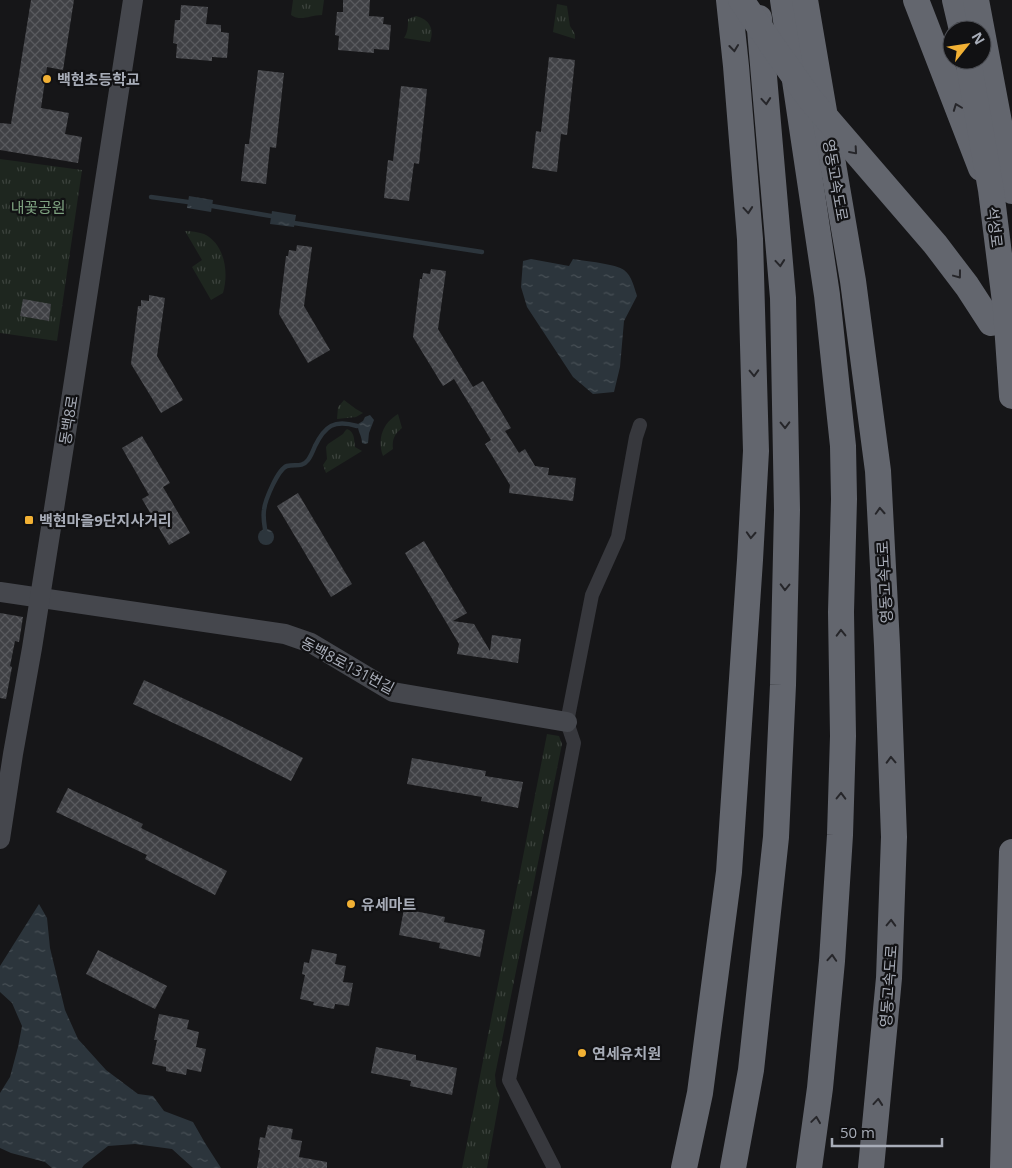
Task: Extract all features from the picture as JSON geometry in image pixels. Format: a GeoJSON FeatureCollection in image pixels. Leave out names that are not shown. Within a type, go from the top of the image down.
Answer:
{"type":"FeatureCollection","features":[{"type":"Feature","properties":{"kind":"highway"},"geometry":{"type":"LineString","coordinates":[[684,1168],[700,1094],[729,872],[756,451],[750,239],[729,0]]}},
{"type":"Feature","properties":{"kind":"highway"},"geometry":{"type":"LineString","coordinates":[[741,0],[810,99],[935,244],[991,323],[1012,359]]}},
{"type":"Feature","properties":{"kind":"highway"},"geometry":{"type":"LineString","coordinates":[[733,1168],[751,1070],[776,837],[783,685],[787,510],[783,298],[759,17],[755,0]]}},
{"type":"Feature","properties":{"kind":"highway","name":"영동고속도로"},"geometry":{"type":"LineString","coordinates":[[783,0],[827,296],[843,446],[844,499],[841,612],[843,736],[840,835],[832,961],[820,1088],[809,1168]]}},
{"type":"Feature","properties":{"kind":"highway","name":"영동고속도로"},"geometry":{"type":"LineString","coordinates":[[805,0],[853,281],[878,471],[894,836],[889,978],[871,1168]]}},
{"type":"Feature","properties":{"kind":"highway"},"geometry":{"type":"LineString","coordinates":[[916,0],[1012,251]]}},
{"type":"Feature","properties":{"kind":"highway"},"geometry":{"type":"LineString","coordinates":[[955,0],[966,20]]}},
{"type":"Feature","properties":{"kind":"highway"},"geometry":{"type":"LineString","coordinates":[[974,20],[976,0]]}},
{"type":"Feature","properties":{"kind":"highway","name":"석성로"},"geometry":{"type":"LineString","coordinates":[[970,70],[992,199],[1006,310],[1012,396]]}},
{"type":"Feature","properties":{"kind":"highway"},"geometry":{"type":"LineString","coordinates":[[982,70],[1012,191]]}},
{"type":"Feature","properties":{"kind":"highway"},"geometry":{"type":"LineString","coordinates":[[1003,1168],[1012,852]]}},
{"type":"Feature","properties":{"kind":"street","name":"동백8로"},"geometry":{"type":"LineString","coordinates":[[0,839],[12,754],[32,648],[133,0]]}},
{"type":"Feature","properties":{"kind":"street"},"geometry":{"type":"LineString","coordinates":[[554,1168],[509,1080],[574,743],[567,722],[592,595],[618,537],[636,437],[640,425]]}},
{"type":"Feature","properties":{"kind":"street","name":"동백8로131번길"},"geometry":{"type":"LineString","coordinates":[[0,592],[285,634],[311,644],[393,692],[567,722]]}},
{"type":"Feature","properties":{"kind":"green space"},"geometry":{"type":"Polygon","coordinates":[[[293,0],[324,0],[322,15],[299,18],[291,15],[293,0]]]}},
{"type":"Feature","properties":{"kind":"green space"},"geometry":{"type":"Polygon","coordinates":[[[557,4],[567,6],[570,26],[575,34],[575,39],[553,32],[557,4]]]}},
{"type":"Feature","properties":{"kind":"green space"},"geometry":{"type":"Polygon","coordinates":[[[416,16],[421,17],[430,25],[432,33],[430,42],[404,38],[408,27],[408,19],[416,16]]]}},
{"type":"Feature","properties":{"kind":"green space","name":"내꽃공원"},"geometry":{"type":"Polygon","coordinates":[[[0,159],[82,170],[57,341],[0,333],[0,159]]]}},
{"type":"Feature","properties":{"kind":"green space"},"geometry":{"type":"Polygon","coordinates":[[[185,231],[204,234],[217,245],[221,252],[225,268],[225,285],[223,293],[211,300],[192,267],[202,260],[185,231]]]}},
{"type":"Feature","properties":{"kind":"green space"},"geometry":{"type":"Polygon","coordinates":[[[344,400],[363,413],[356,417],[337,419],[338,407],[344,400]]]}},
{"type":"Feature","properties":{"kind":"green space"},"geometry":{"type":"Polygon","coordinates":[[[398,414],[402,428],[394,437],[393,449],[383,456],[381,437],[385,426],[398,414]]]}},
{"type":"Feature","properties":{"kind":"green space"},"geometry":{"type":"Polygon","coordinates":[[[347,429],[353,434],[355,447],[362,451],[326,473],[323,465],[327,459],[326,447],[347,429]]]}},
{"type":"Feature","properties":{"kind":"green space"},"geometry":{"type":"Polygon","coordinates":[[[547,734],[559,736],[562,744],[495,1075],[496,1086],[500,1096],[487,1168],[462,1168],[547,734]]]}},
{"type":"Feature","properties":{"kind":"water"},"geometry":{"type":"Polygon","coordinates":[[[189,196],[213,200],[211,212],[187,208],[189,196]]]}},
{"type":"Feature","properties":{"kind":"water"},"geometry":{"type":"Polygon","coordinates":[[[272,211],[296,215],[294,227],[270,224],[272,211]]]}},
{"type":"Feature","properties":{"kind":"water"},"geometry":{"type":"Polygon","coordinates":[[[531,259],[569,266],[573,259],[600,263],[620,268],[629,275],[637,296],[624,321],[620,367],[614,392],[593,394],[573,377],[527,307],[521,287],[523,261],[531,259]]]}},
{"type":"Feature","properties":{"kind":"water"},"geometry":{"type":"Polygon","coordinates":[[[370,415],[374,420],[369,433],[368,443],[365,444],[362,443],[358,424],[370,415]]]}},
{"type":"Feature","properties":{"kind":"water"},"geometry":{"type":"Polygon","coordinates":[[[263,529],[269,529],[274,534],[272,543],[263,545],[258,540],[258,534],[263,529]]]}},
{"type":"Feature","properties":{"kind":"water"},"geometry":{"type":"Polygon","coordinates":[[[39,904],[47,918],[50,948],[65,1010],[78,1039],[106,1070],[138,1094],[153,1096],[164,1111],[193,1122],[221,1168],[193,1168],[172,1149],[135,1144],[108,1146],[82,1168],[52,1168],[45,1162],[11,1153],[0,1148],[0,1093],[10,1077],[22,1026],[12,1003],[0,992],[0,966],[39,904]]]}},
{"type":"Feature","properties":{"kind":"building"},"geometry":{"type":"Polygon","coordinates":[[[31,0],[74,0],[63,70],[47,67],[41,108],[69,113],[65,134],[82,137],[78,163],[0,150],[0,123],[11,124],[31,0]]]}},
{"type":"Feature","properties":{"kind":"building"},"geometry":{"type":"Polygon","coordinates":[[[343,0],[370,0],[369,16],[384,17],[383,24],[391,25],[389,50],[374,49],[374,53],[338,50],[339,36],[335,35],[337,12],[343,12],[343,0]]]}},
{"type":"Feature","properties":{"kind":"building"},"geometry":{"type":"Polygon","coordinates":[[[181,5],[208,7],[206,24],[221,25],[221,32],[229,33],[227,58],[212,57],[212,61],[176,58],[177,44],[173,43],[175,20],[180,20],[181,5]]]}},
{"type":"Feature","properties":{"kind":"building"},"geometry":{"type":"Polygon","coordinates":[[[549,57],[575,60],[567,135],[561,134],[557,172],[532,168],[536,131],[541,132],[549,57]]]}},
{"type":"Feature","properties":{"kind":"building"},"geometry":{"type":"Polygon","coordinates":[[[258,70],[284,73],[276,148],[270,147],[266,184],[241,181],[245,144],[249,144],[258,70]]]}},
{"type":"Feature","properties":{"kind":"building"},"geometry":{"type":"Polygon","coordinates":[[[401,86],[427,89],[419,164],[414,163],[409,201],[384,198],[388,160],[393,161],[401,86]]]}},
{"type":"Feature","properties":{"kind":"building"},"geometry":{"type":"Polygon","coordinates":[[[297,245],[312,247],[304,306],[330,350],[308,363],[279,314],[286,256],[288,256],[289,250],[296,251],[297,245]]]}},
{"type":"Feature","properties":{"kind":"building"},"geometry":{"type":"Polygon","coordinates":[[[431,269],[446,271],[438,329],[473,387],[483,381],[511,428],[505,431],[519,453],[525,449],[535,466],[549,468],[548,475],[576,478],[573,501],[509,493],[510,485],[485,444],[491,440],[454,379],[443,386],[413,337],[420,279],[422,279],[423,273],[430,274],[431,269]]]}},
{"type":"Feature","properties":{"kind":"building"},"geometry":{"type":"Polygon","coordinates":[[[149,295],[165,298],[157,356],[183,400],[161,413],[131,364],[138,306],[141,306],[141,300],[149,301],[149,295]]]}},
{"type":"Feature","properties":{"kind":"building"},"geometry":{"type":"Polygon","coordinates":[[[23,299],[51,304],[49,321],[20,316],[23,299]]]}},
{"type":"Feature","properties":{"kind":"building"},"geometry":{"type":"Polygon","coordinates":[[[142,436],[170,483],[163,487],[190,533],[169,545],[142,499],[149,495],[122,448],[142,436]]]}},
{"type":"Feature","properties":{"kind":"building"},"geometry":{"type":"Polygon","coordinates":[[[298,493],[352,584],[331,597],[277,506],[298,493]]]}},
{"type":"Feature","properties":{"kind":"building"},"geometry":{"type":"Polygon","coordinates":[[[424,541],[467,613],[453,621],[474,624],[490,651],[492,635],[521,639],[518,663],[457,654],[459,644],[405,553],[424,541]]]}},
{"type":"Feature","properties":{"kind":"building"},"geometry":{"type":"Polygon","coordinates":[[[0,613],[23,617],[19,642],[15,641],[6,699],[0,698],[0,613]]]}},
{"type":"Feature","properties":{"kind":"building"},"geometry":{"type":"Polygon","coordinates":[[[144,680],[225,718],[303,758],[291,781],[133,704],[144,680]]]}},
{"type":"Feature","properties":{"kind":"building"},"geometry":{"type":"Polygon","coordinates":[[[412,758],[486,771],[485,776],[523,782],[518,808],[481,801],[482,797],[407,784],[412,758]]]}},
{"type":"Feature","properties":{"kind":"building"},"geometry":{"type":"Polygon","coordinates":[[[68,788],[143,824],[141,828],[227,871],[215,895],[145,859],[147,855],[56,812],[68,788]]]}},
{"type":"Feature","properties":{"kind":"building"},"geometry":{"type":"Polygon","coordinates":[[[404,909],[445,917],[444,922],[485,930],[480,957],[439,948],[440,943],[399,935],[404,909]]]}},
{"type":"Feature","properties":{"kind":"building"},"geometry":{"type":"Polygon","coordinates":[[[312,949],[337,954],[335,964],[346,966],[343,982],[353,983],[349,1006],[335,1004],[334,1009],[313,1005],[314,1002],[300,999],[305,975],[302,974],[304,962],[309,963],[312,949]]]}},
{"type":"Feature","properties":{"kind":"building"},"geometry":{"type":"Polygon","coordinates":[[[98,950],[167,986],[155,1009],[86,974],[98,950]]]}},
{"type":"Feature","properties":{"kind":"building"},"geometry":{"type":"Polygon","coordinates":[[[159,1014],[189,1020],[187,1029],[199,1032],[196,1047],[206,1049],[201,1072],[187,1069],[186,1075],[166,1071],[166,1067],[152,1064],[157,1040],[154,1040],[159,1014]]]}},
{"type":"Feature","properties":{"kind":"building"},"geometry":{"type":"Polygon","coordinates":[[[376,1047],[416,1055],[416,1060],[457,1068],[452,1095],[410,1086],[411,1081],[371,1073],[376,1047]]]}},
{"type":"Feature","properties":{"kind":"building"},"geometry":{"type":"Polygon","coordinates":[[[268,1125],[293,1129],[291,1139],[302,1141],[299,1157],[327,1162],[327,1168],[257,1168],[260,1137],[265,1138],[268,1125]]]}},
{"type":"Feature","properties":{"kind":"waterway"},"geometry":{"type":"LineString","coordinates":[[151,197],[188,202]]}},
{"type":"Feature","properties":{"kind":"waterway"},"geometry":{"type":"LineString","coordinates":[[212,206],[271,216]]}},
{"type":"Feature","properties":{"kind":"waterway"},"geometry":{"type":"LineString","coordinates":[[294,223],[482,252]]}},
{"type":"Feature","properties":{"kind":"waterway"},"geometry":{"type":"LineString","coordinates":[[265,529],[265,505],[272,485],[283,468],[301,465],[306,462],[323,433],[331,426],[342,423],[357,426]]}},
{"type":"Feature","properties":{"kind":"place","name":"백현초등학교"},"geometry":{"type":"Point","coordinates":[47,79]}},
{"type":"Feature","properties":{"kind":"place","name":"백현마을9단지사거리"},"geometry":{"type":"Point","coordinates":[29,520]}},
{"type":"Feature","properties":{"kind":"place","name":"유세마트"},"geometry":{"type":"Point","coordinates":[351,904]}},
{"type":"Feature","properties":{"kind":"place","name":"연세유치원"},"geometry":{"type":"Point","coordinates":[582,1053]}}]}
